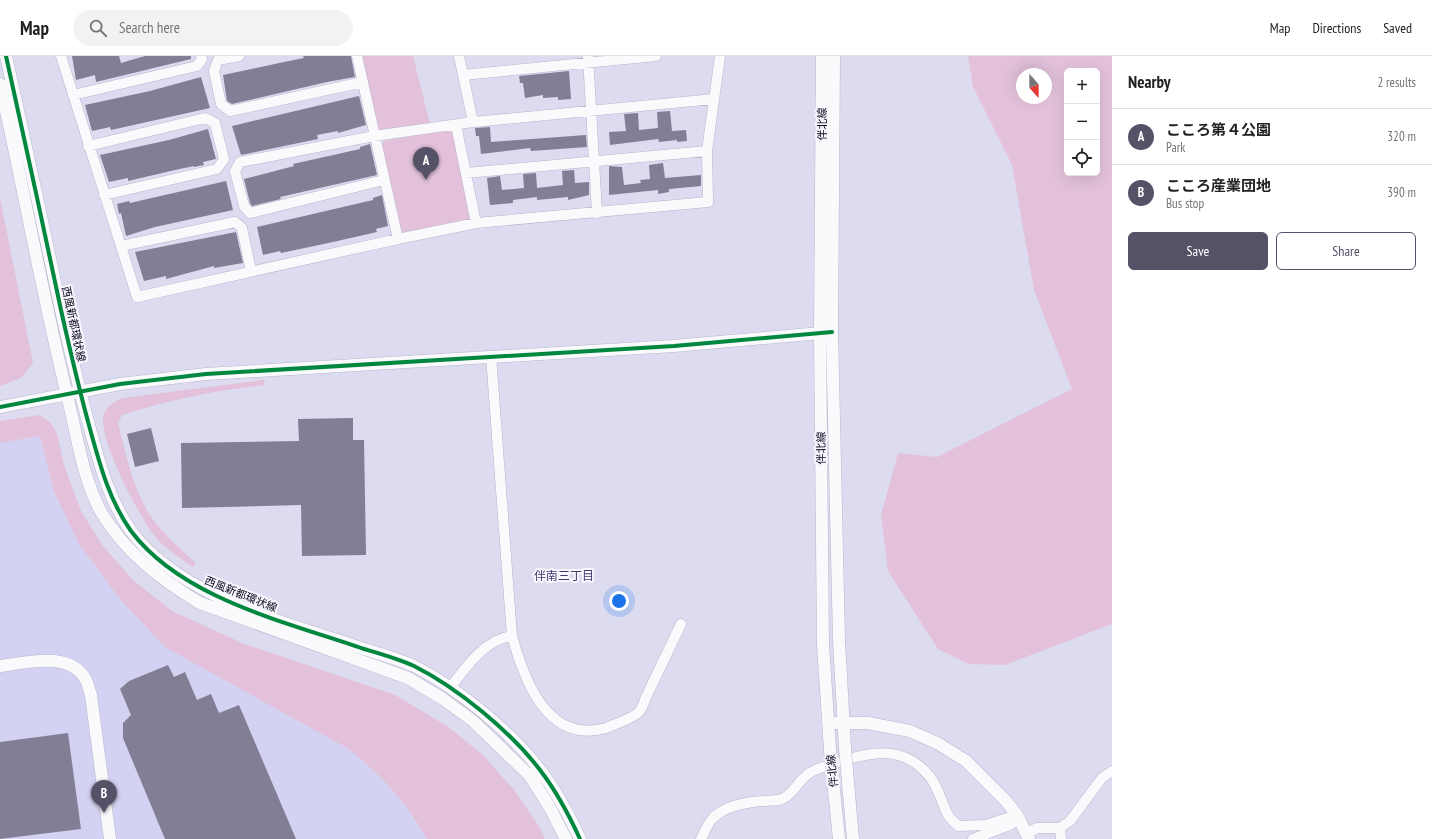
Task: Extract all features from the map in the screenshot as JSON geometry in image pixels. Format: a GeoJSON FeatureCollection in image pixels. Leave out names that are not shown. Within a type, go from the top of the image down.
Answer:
{"type":"FeatureCollection","features":[{"type":"Feature","properties":{"kind":"street","name":"西風新都環状線"},"geometry":{"type":"LineString","coordinates":[[6,56],[80,393],[103,476],[115,506],[132,532],[156,558],[180,576],[209,593],[251,610],[414,666],[450,688],[508,734],[540,770],[560,799],[580,839]]}},
{"type":"Feature","properties":{"kind":"street"},"geometry":{"type":"LineString","coordinates":[[61,56],[88,146],[137,297],[476,223],[708,202],[707,151],[720,56]]}},
{"type":"Feature","properties":{"kind":"street"},"geometry":{"type":"LineString","coordinates":[[73,95],[197,66],[202,59],[201,56]]}},
{"type":"Feature","properties":{"kind":"street"},"geometry":{"type":"LineString","coordinates":[[239,56],[218,60],[214,71],[221,104],[230,111],[363,82]]}},
{"type":"Feature","properties":{"kind":"street"},"geometry":{"type":"LineString","coordinates":[[357,56],[398,239]]}},
{"type":"Feature","properties":{"kind":"street"},"geometry":{"type":"LineString","coordinates":[[459,56],[473,122]]}},
{"type":"Feature","properties":{"kind":"street"},"geometry":{"type":"LineString","coordinates":[[463,74],[588,59],[656,56]]}},
{"type":"Feature","properties":{"kind":"street","name":"伴北線"},"geometry":{"type":"LineString","coordinates":[[822,56],[826,332],[843,723],[853,839]]}},
{"type":"Feature","properties":{"kind":"street","name":"伴北線"},"geometry":{"type":"LineString","coordinates":[[834,56],[826,332],[823,644],[830,750],[839,839]]}},
{"type":"Feature","properties":{"kind":"street"},"geometry":{"type":"LineString","coordinates":[[588,59],[597,212]]}},
{"type":"Feature","properties":{"kind":"street","name":"西風新都環状線"},"geometry":{"type":"LineString","coordinates":[[0,84],[67,396],[88,481],[101,511],[119,539],[142,563],[171,586],[200,603],[408,678],[443,699],[473,721],[530,776],[549,806],[566,839]]}},
{"type":"Feature","properties":{"kind":"street"},"geometry":{"type":"LineString","coordinates":[[384,180],[250,213],[244,206],[235,172],[240,162],[374,136],[473,122],[591,112],[714,99]]}},
{"type":"Feature","properties":{"kind":"street"},"geometry":{"type":"LineString","coordinates":[[88,146],[205,118],[215,123],[224,159],[217,169],[104,195]]}},
{"type":"Feature","properties":{"kind":"street"},"geometry":{"type":"LineString","coordinates":[[456,125],[476,223]]}},
{"type":"Feature","properties":{"kind":"street"},"geometry":{"type":"LineString","coordinates":[[466,173],[707,151]]}},
{"type":"Feature","properties":{"kind":"street"},"geometry":{"type":"LineString","coordinates":[[121,246],[235,222],[242,228],[251,271]]}},
{"type":"Feature","properties":{"kind":"street"},"geometry":{"type":"LineString","coordinates":[[0,407],[67,396],[120,384],[206,374],[674,346],[826,332]]}},
{"type":"Feature","properties":{"kind":"street"},"geometry":{"type":"LineString","coordinates":[[491,356],[512,636],[520,665],[532,691],[548,713],[564,725],[580,730],[595,730],[612,726],[639,712],[681,624]]}},
{"type":"Feature","properties":{"kind":"street"},"geometry":{"type":"LineString","coordinates":[[450,688],[478,654],[501,637],[512,636]]}},
{"type":"Feature","properties":{"kind":"street"},"geometry":{"type":"LineString","coordinates":[[0,666],[43,661],[62,662],[75,668],[86,679],[91,695],[110,839]]}},
{"type":"Feature","properties":{"kind":"street"},"geometry":{"type":"LineString","coordinates":[[828,723],[868,724],[910,731],[939,744],[966,761],[1018,818],[1028,837],[1037,828],[1060,828],[1070,822],[1102,778],[1112,771]]}},
{"type":"Feature","properties":{"kind":"street"},"geometry":{"type":"LineString","coordinates":[[701,839],[713,818],[723,812],[737,805],[763,800],[780,800],[788,795],[804,777],[812,771],[861,754],[879,753],[897,755],[912,760],[929,776],[939,791],[948,816],[958,826],[986,825],[1018,818]]}},
{"type":"Feature","properties":{"kind":"street"},"geometry":{"type":"LineString","coordinates":[[973,839],[1018,818]]}},
{"type":"Feature","properties":{"kind":"street"},"geometry":{"type":"LineString","coordinates":[[1060,828],[1061,839]]}},
{"type":"Feature","properties":{"kind":"shaded area"},"geometry":{"type":"Polygon","coordinates":[[[359,56],[413,56],[431,128],[374,136],[359,56]]]}},
{"type":"Feature","properties":{"kind":"shaded area"},"geometry":{"type":"Polygon","coordinates":[[[968,56],[1112,56],[1112,624],[1005,665],[969,664],[938,649],[888,571],[881,515],[898,453],[937,457],[1072,389],[1034,290],[1012,165],[973,87],[968,56]]]}},
{"type":"Feature","properties":{"kind":"shaded area"},"geometry":{"type":"Polygon","coordinates":[[[447,129],[454,133],[473,213],[468,220],[405,233],[399,230],[380,147],[384,141],[447,129]]]}},
{"type":"Feature","properties":{"kind":"shaded area"},"geometry":{"type":"Polygon","coordinates":[[[0,198],[33,363],[21,378],[0,386],[0,198]]]}},
{"type":"Feature","properties":{"kind":"shaded area"},"geometry":{"type":"Polygon","coordinates":[[[264,380],[264,385],[193,396],[122,415],[118,423],[133,478],[143,503],[158,526],[196,563],[193,567],[157,539],[138,510],[112,457],[103,425],[104,414],[109,406],[122,398],[264,380]]]}},
{"type":"Feature","properties":{"kind":"shaded area"},"geometry":{"type":"Polygon","coordinates":[[[40,415],[51,423],[57,434],[64,465],[81,511],[103,546],[133,580],[172,611],[242,643],[395,695],[447,726],[482,754],[515,791],[540,828],[545,839],[427,839],[419,825],[392,789],[371,768],[347,748],[165,647],[119,598],[79,544],[54,492],[40,436],[0,443],[0,421],[40,415]]]}},
{"type":"Feature","properties":{"kind":"shaded area"},"geometry":{"type":"Polygon","coordinates":[[[40,436],[54,492],[79,544],[119,598],[165,646],[347,748],[374,768],[396,792],[427,839],[0,839],[0,443],[40,436]]]}},
{"type":"Feature","properties":{"kind":"building"},"geometry":{"type":"Polygon","coordinates":[[[72,56],[119,56],[121,63],[145,56],[191,56],[191,59],[96,82],[95,75],[76,80],[72,56]]]}},
{"type":"Feature","properties":{"kind":"building"},"geometry":{"type":"Polygon","coordinates":[[[303,56],[351,56],[355,77],[232,104],[227,101],[223,75],[304,58],[303,56]]]}},
{"type":"Feature","properties":{"kind":"building"},"geometry":{"type":"Polygon","coordinates":[[[569,71],[571,99],[558,100],[558,97],[543,98],[543,95],[525,98],[523,83],[520,83],[519,76],[569,71]]]}},
{"type":"Feature","properties":{"kind":"building"},"geometry":{"type":"Polygon","coordinates":[[[201,77],[210,108],[111,130],[110,127],[92,131],[85,105],[150,91],[201,77]]]}},
{"type":"Feature","properties":{"kind":"building"},"geometry":{"type":"Polygon","coordinates":[[[359,96],[366,125],[338,133],[338,131],[317,135],[318,139],[241,155],[232,126],[359,96]]]}},
{"type":"Feature","properties":{"kind":"building"},"geometry":{"type":"Polygon","coordinates":[[[670,111],[672,131],[686,130],[687,141],[677,142],[677,140],[659,142],[658,139],[610,145],[609,132],[626,131],[624,114],[638,113],[639,130],[658,128],[657,112],[670,111]]]}},
{"type":"Feature","properties":{"kind":"building"},"geometry":{"type":"Polygon","coordinates":[[[490,127],[491,142],[586,135],[587,147],[531,151],[530,148],[481,154],[479,136],[476,136],[475,128],[490,127]]]}},
{"type":"Feature","properties":{"kind":"building"},"geometry":{"type":"Polygon","coordinates":[[[208,129],[216,159],[203,162],[204,165],[128,181],[128,178],[109,182],[100,155],[169,140],[208,129]]]}},
{"type":"Feature","properties":{"kind":"building"},"geometry":{"type":"Polygon","coordinates":[[[370,144],[377,175],[280,197],[281,199],[252,206],[250,203],[244,179],[294,166],[293,164],[360,149],[360,147],[370,144]]]}},
{"type":"Feature","properties":{"kind":"building"},"geometry":{"type":"Polygon","coordinates":[[[663,163],[665,178],[701,175],[701,186],[669,189],[669,192],[658,194],[658,190],[609,195],[609,166],[622,167],[624,185],[641,183],[640,180],[650,179],[649,165],[663,163]]]}},
{"type":"Feature","properties":{"kind":"building"},"geometry":{"type":"Polygon","coordinates":[[[574,170],[575,183],[589,182],[589,195],[568,200],[568,197],[537,200],[537,197],[513,200],[513,203],[490,205],[487,178],[500,176],[502,190],[524,188],[523,174],[536,173],[537,188],[563,185],[562,171],[574,170]]]}},
{"type":"Feature","properties":{"kind":"building"},"geometry":{"type":"Polygon","coordinates":[[[226,181],[233,210],[155,227],[126,236],[121,213],[119,214],[117,204],[129,201],[130,203],[226,181]]]}},
{"type":"Feature","properties":{"kind":"building"},"geometry":{"type":"Polygon","coordinates":[[[382,195],[388,226],[376,229],[377,232],[281,253],[280,251],[263,255],[257,227],[373,200],[373,198],[382,195]]]}},
{"type":"Feature","properties":{"kind":"building"},"geometry":{"type":"Polygon","coordinates":[[[236,232],[243,263],[214,268],[214,266],[166,279],[166,276],[144,281],[135,252],[236,232]]]}},
{"type":"Feature","properties":{"kind":"building"},"geometry":{"type":"Polygon","coordinates":[[[353,418],[353,440],[364,440],[366,555],[302,556],[301,505],[182,508],[181,443],[299,441],[298,419],[353,418]]]}},
{"type":"Feature","properties":{"kind":"building"},"geometry":{"type":"Polygon","coordinates":[[[151,428],[159,461],[135,467],[127,434],[151,428]]]}},
{"type":"Feature","properties":{"kind":"building"},"geometry":{"type":"Polygon","coordinates":[[[168,665],[174,677],[185,672],[197,700],[211,694],[219,713],[239,705],[296,839],[165,839],[123,738],[123,723],[131,715],[120,689],[129,681],[168,665]]]}},
{"type":"Feature","properties":{"kind":"building"},"geometry":{"type":"Polygon","coordinates":[[[68,733],[81,829],[0,839],[0,742],[68,733]]]}},
{"type":"Feature","properties":{"kind":"cycle path"},"geometry":{"type":"LineString","coordinates":[[6,56],[61,310],[86,414],[106,482],[123,519],[131,531],[152,554],[178,574],[207,591],[270,618],[402,661],[431,675],[448,686],[483,712],[528,756],[546,778],[557,795],[580,839]]}},
{"type":"Feature","properties":{"kind":"cycle path"},"geometry":{"type":"LineString","coordinates":[[0,407],[120,384],[206,374],[674,346],[832,332]]}},
{"type":"Feature","properties":{"kind":"place","name":"こころ第４公園"},"geometry":{"type":"Point","coordinates":[426,180]}},
{"type":"Feature","properties":{"kind":"place","name":"こころ産業団地"},"geometry":{"type":"Point","coordinates":[104,813]}},
{"type":"Feature","properties":{"kind":"district","name":"伴南三丁目"},"geometry":{"type":"Point","coordinates":[564,575]}}]}
